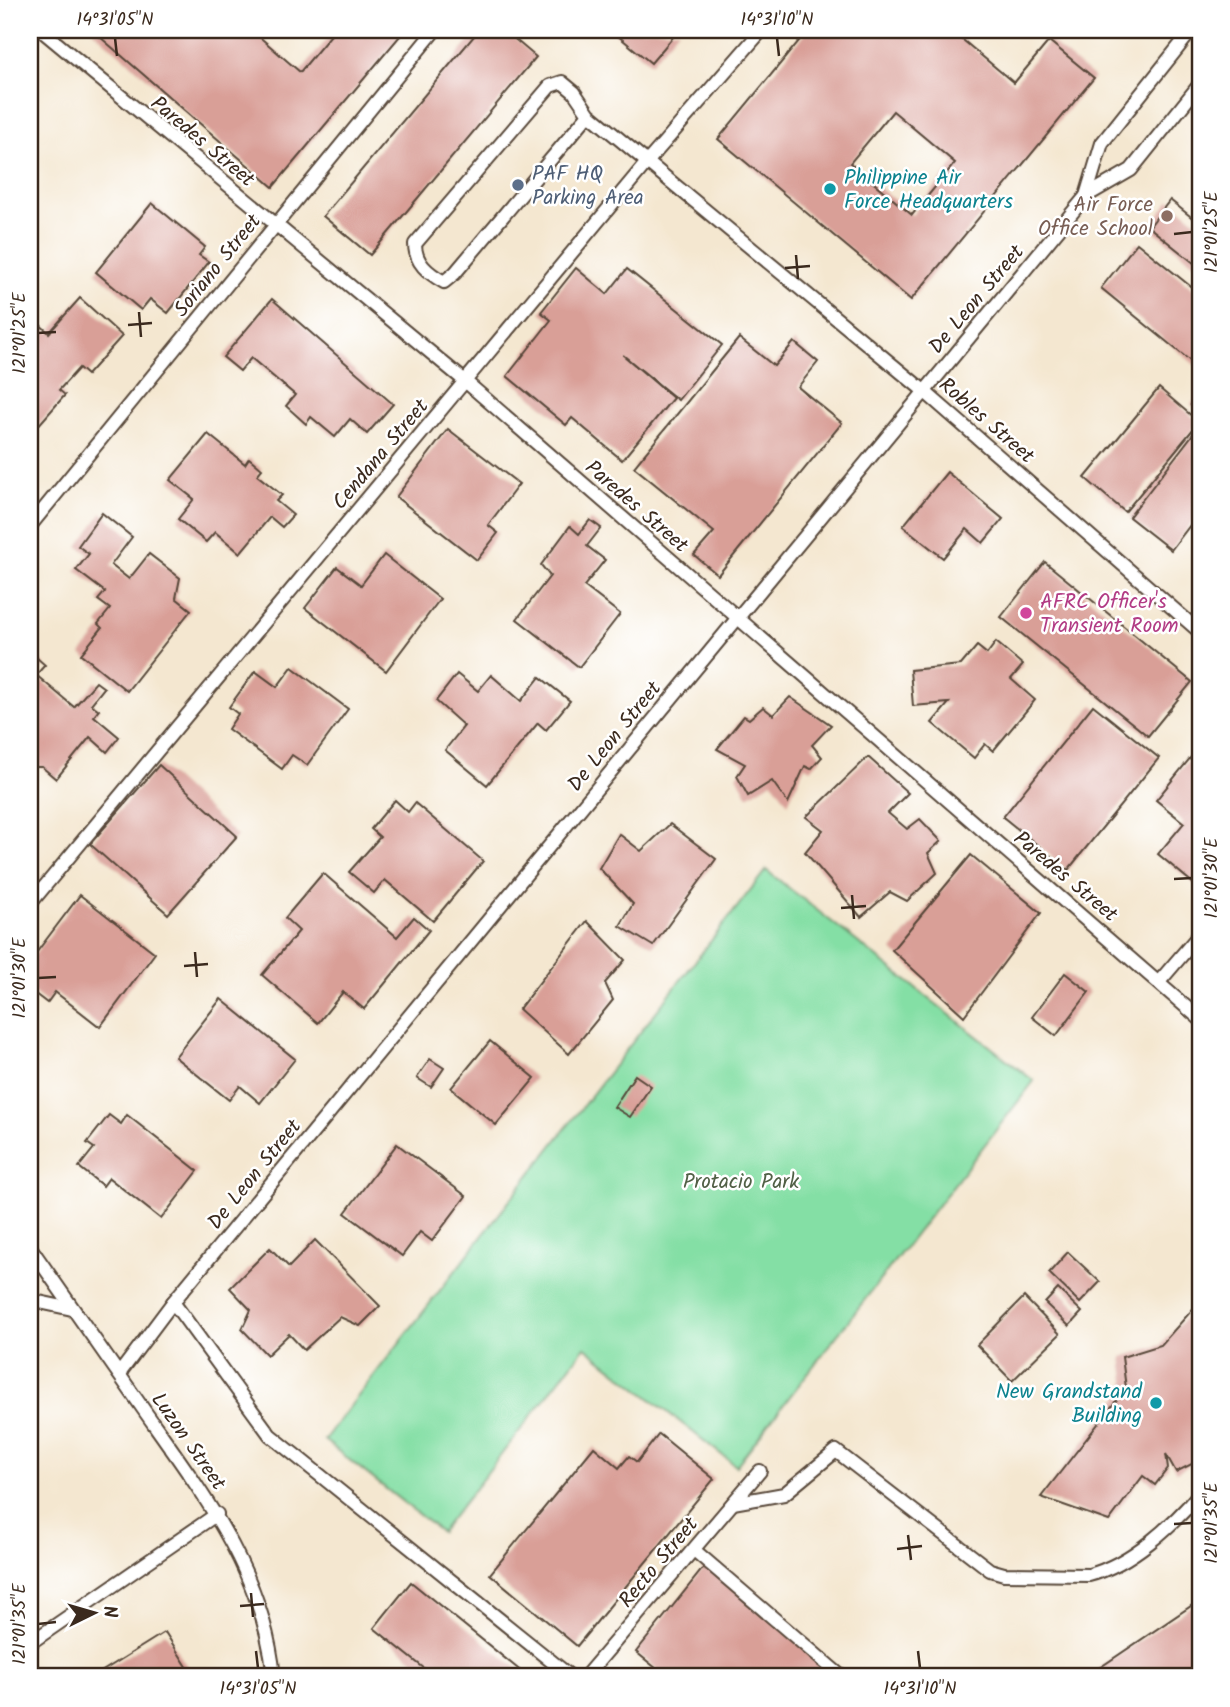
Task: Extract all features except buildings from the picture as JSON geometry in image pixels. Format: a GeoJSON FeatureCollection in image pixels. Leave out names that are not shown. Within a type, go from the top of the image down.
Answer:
{"type":"FeatureCollection","features":[{"type":"Feature","properties":{"kind":"lane"},"geometry":{"type":"LineString","coordinates":[[30,38],[39,30]]}},
{"type":"Feature","properties":{"kind":"lane","name":"Paredes Street"},"geometry":{"type":"LineString","coordinates":[[39,30],[465,381],[1200,1019]]}},
{"type":"Feature","properties":{"kind":"lane","name":"Soriano Street"},"geometry":{"type":"LineString","coordinates":[[30,526],[435,30]]}},
{"type":"Feature","properties":{"kind":"lane","name":"Cendana Street"},"geometry":{"type":"LineString","coordinates":[[30,904],[648,161],[762,30]]}},
{"type":"Feature","properties":{"kind":"lane","name":"De Leon Street"},"geometry":{"type":"LineString","coordinates":[[1086,196],[1102,144],[1192,30]]}},
{"type":"Feature","properties":{"kind":"lane","name":"Robles Street"},"geometry":{"type":"LineString","coordinates":[[589,114],[455,273],[444,282],[431,275],[415,257],[415,244],[550,86],[562,82],[574,92],[589,114],[924,391],[1200,632]]}},
{"type":"Feature","properties":{"kind":"lane","name":"De Leon Street"},"geometry":{"type":"LineString","coordinates":[[119,1374],[173,1302],[1086,196],[1131,170],[1200,84]]}},
{"type":"Feature","properties":{"kind":"lane"},"geometry":{"type":"LineString","coordinates":[[1159,982],[1200,934]]}},
{"type":"Feature","properties":{"kind":"lane"},"geometry":{"type":"LineString","coordinates":[[30,1281],[32,1250]]}},
{"type":"Feature","properties":{"kind":"lane","name":"Luzon Street"},"geometry":{"type":"LineString","coordinates":[[32,1250],[217,1514],[248,1573],[265,1620],[274,1677]]}},
{"type":"Feature","properties":{"kind":"lane"},"geometry":{"type":"LineString","coordinates":[[30,1300],[72,1309]]}},
{"type":"Feature","properties":{"kind":"lane"},"geometry":{"type":"LineString","coordinates":[[173,1302],[270,1435],[571,1677]]}},
{"type":"Feature","properties":{"kind":"lane"},"geometry":{"type":"LineString","coordinates":[[733,1503],[784,1493],[836,1451],[990,1570],[1004,1574],[1089,1575],[1101,1572],[1141,1548],[1200,1493]]}},
{"type":"Feature","properties":{"kind":"lane","name":"Recto Street"},"geometry":{"type":"LineString","coordinates":[[585,1677],[760,1471]]}},
{"type":"Feature","properties":{"kind":"lane"},"geometry":{"type":"LineString","coordinates":[[30,1643],[217,1514]]}},
{"type":"Feature","properties":{"kind":"lane"},"geometry":{"type":"LineString","coordinates":[[694,1550],[842,1677]]}},
{"type":"Feature","properties":{"kind":"green space","name":"Protacio Park"},"geometry":{"type":"Polygon","coordinates":[[[766,870],[1034,1081],[736,1466],[585,1347],[441,1532],[324,1440],[766,870]]]}},
{"type":"Feature","properties":{"kind":"place","name":"PAF HQ Parking Area"},"geometry":{"type":"Point","coordinates":[518,185]}},
{"type":"Feature","properties":{"kind":"place","name":"Philippine Air Force Headquarters"},"geometry":{"type":"Point","coordinates":[830,189]}},
{"type":"Feature","properties":{"kind":"place","name":"Air Force Office School"},"geometry":{"type":"Point","coordinates":[1167,216]}},
{"type":"Feature","properties":{"kind":"place","name":"AFRC Officer's Transient Room"},"geometry":{"type":"Point","coordinates":[1026,613]}},
{"type":"Feature","properties":{"kind":"place","name":"New Grandstand Building"},"geometry":{"type":"Point","coordinates":[1156,1403]}}]}
